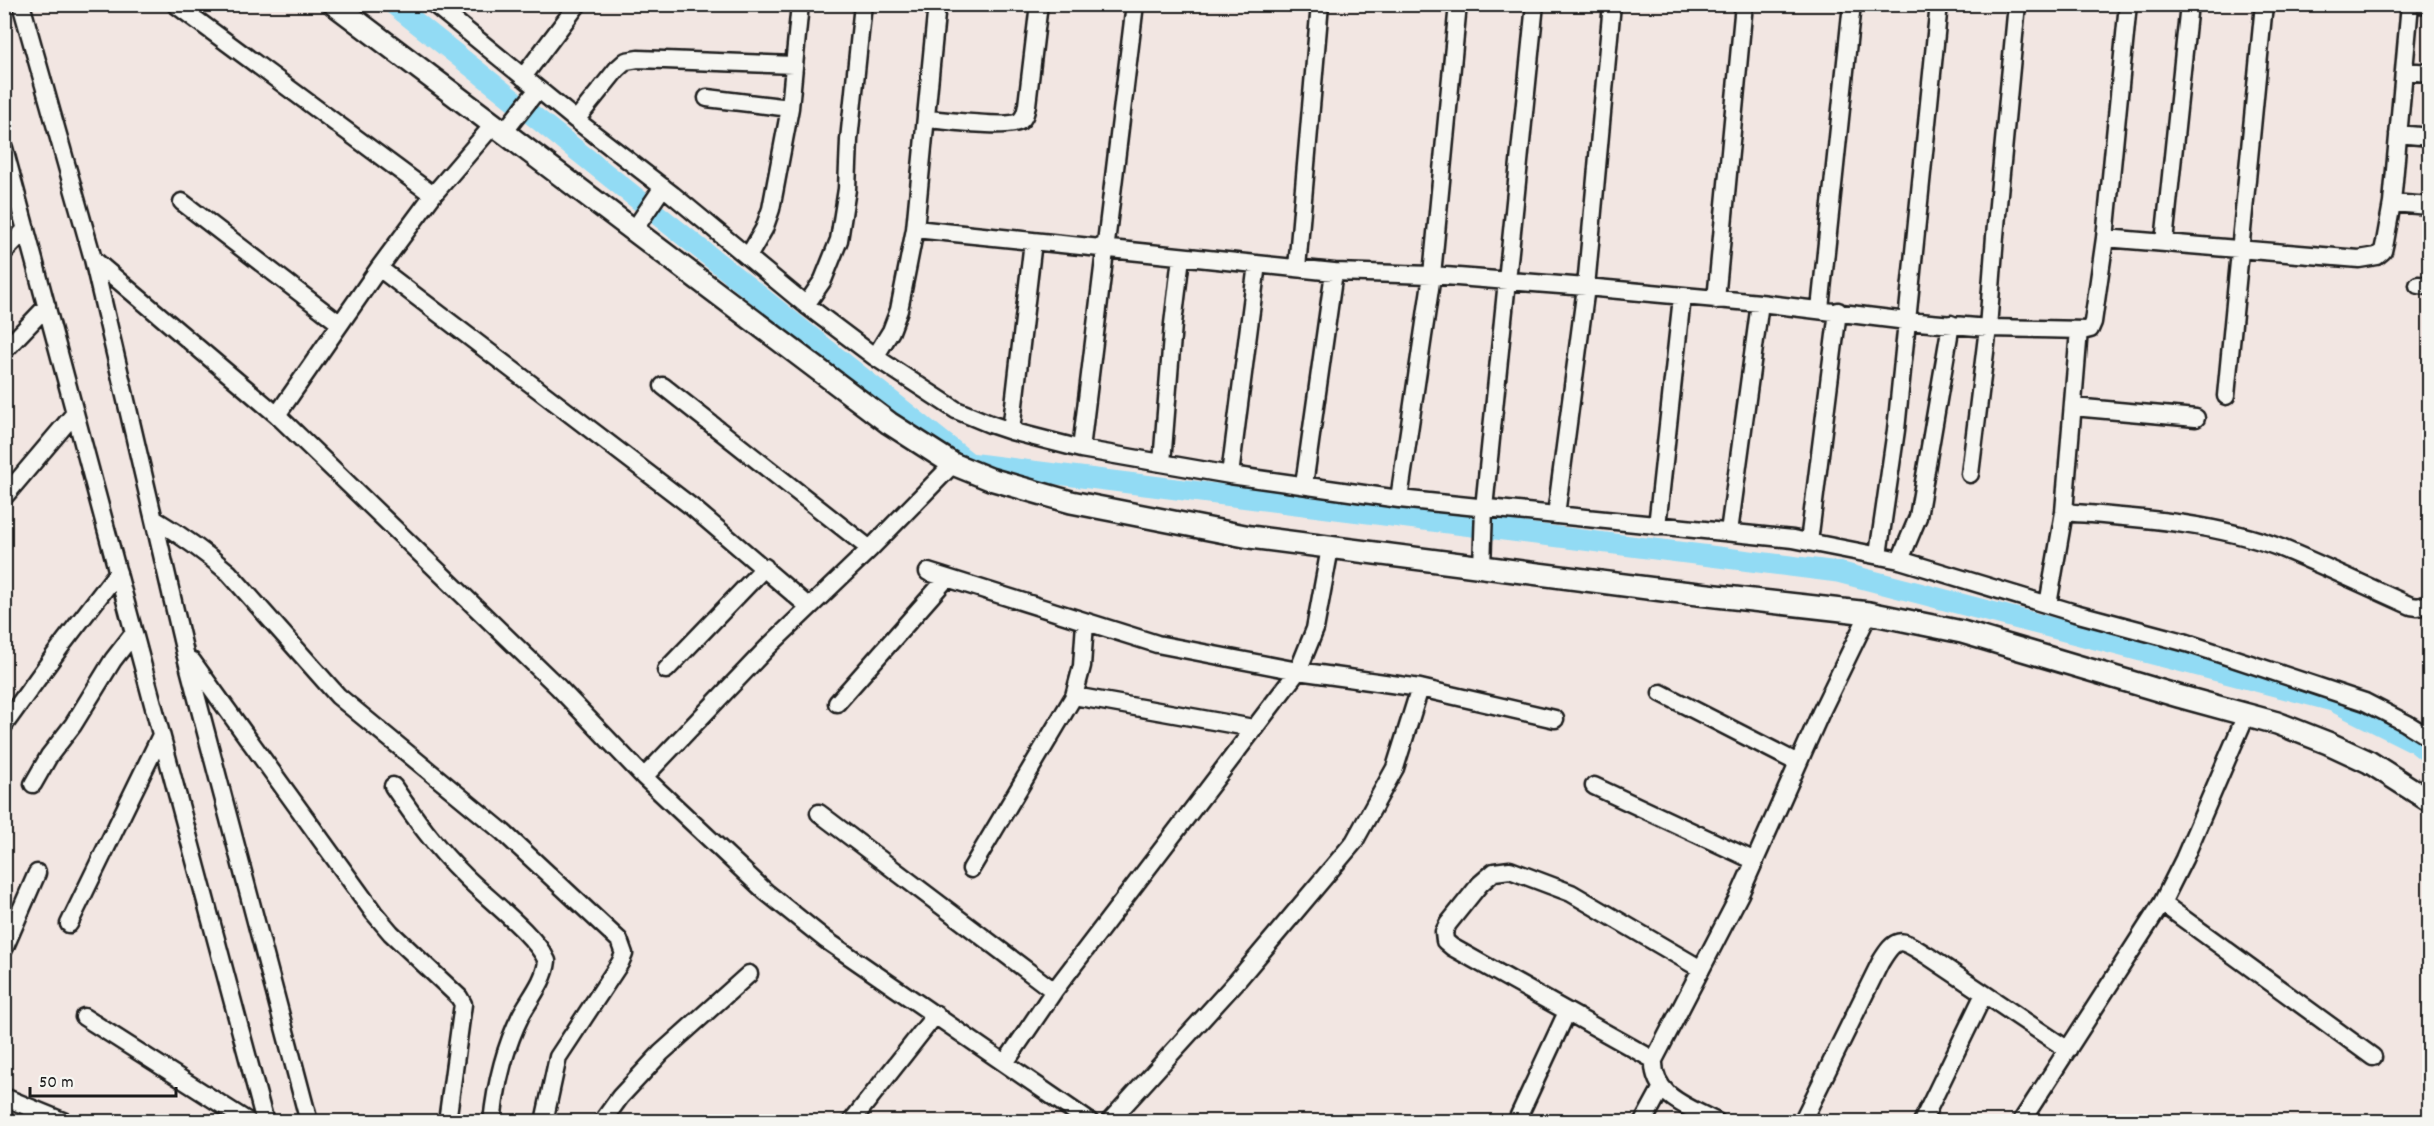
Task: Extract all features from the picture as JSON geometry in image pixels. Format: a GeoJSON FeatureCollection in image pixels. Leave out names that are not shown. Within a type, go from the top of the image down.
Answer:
{"type":"FeatureCollection","features":[{"type":"Feature","properties":{"kind":"street"},"geometry":{"type":"LineString","coordinates":[[21,4],[93,259],[185,653],[309,1122]]}},
{"type":"Feature","properties":{"kind":"street"},"geometry":{"type":"LineString","coordinates":[[175,4],[433,195]]}},
{"type":"Feature","properties":{"kind":"street"},"geometry":{"type":"LineString","coordinates":[[334,4],[499,128],[649,208],[748,257],[806,305],[875,357],[956,410],[1011,431],[1081,449],[1230,475],[1399,499],[1728,532],[1809,542],[1878,555],[2187,643],[2365,702],[2430,738]]}},
{"type":"Feature","properties":{"kind":"street"},"geometry":{"type":"LineString","coordinates":[[434,4],[523,77],[528,102]]}},
{"type":"Feature","properties":{"kind":"street"},"geometry":{"type":"LineString","coordinates":[[523,77],[578,4]]}},
{"type":"Feature","properties":{"kind":"street"},"geometry":{"type":"LineString","coordinates":[[748,257],[764,229],[771,209],[790,108],[800,4]]}},
{"type":"Feature","properties":{"kind":"street"},"geometry":{"type":"LineString","coordinates":[[806,305],[822,280],[839,240],[847,189],[849,140],[863,4]]}},
{"type":"Feature","properties":{"kind":"street"},"geometry":{"type":"LineString","coordinates":[[875,357],[891,331],[899,310],[915,229],[937,4]]}},
{"type":"Feature","properties":{"kind":"street"},"geometry":{"type":"LineString","coordinates":[[927,119],[1006,125],[1021,121],[1027,105],[1039,4]]}},
{"type":"Feature","properties":{"kind":"street"},"geometry":{"type":"LineString","coordinates":[[1081,449],[1135,4]]}},
{"type":"Feature","properties":{"kind":"street"},"geometry":{"type":"LineString","coordinates":[[1297,268],[1320,4]]}},
{"type":"Feature","properties":{"kind":"street"},"geometry":{"type":"LineString","coordinates":[[1399,499],[1432,275],[1458,4]]}},
{"type":"Feature","properties":{"kind":"street"},"geometry":{"type":"LineString","coordinates":[[1482,558],[1484,508],[1535,4]]}},
{"type":"Feature","properties":{"kind":"street"},"geometry":{"type":"LineString","coordinates":[[1556,515],[1586,287],[1612,4]]}},
{"type":"Feature","properties":{"kind":"street"},"geometry":{"type":"LineString","coordinates":[[1716,300],[1744,4]]}},
{"type":"Feature","properties":{"kind":"street"},"geometry":{"type":"LineString","coordinates":[[1820,309],[1852,4]]}},
{"type":"Feature","properties":{"kind":"street"},"geometry":{"type":"LineString","coordinates":[[1878,555],[1896,430],[1939,4]]}},
{"type":"Feature","properties":{"kind":"street"},"geometry":{"type":"LineString","coordinates":[[1970,474],[1988,328],[2017,4]]}},
{"type":"Feature","properties":{"kind":"street"},"geometry":{"type":"LineString","coordinates":[[915,229],[1334,272],[1432,275],[1586,287],[1820,309],[1907,321],[1988,328],[2090,329],[2093,322],[2105,238],[2128,4]]}},
{"type":"Feature","properties":{"kind":"street"},"geometry":{"type":"LineString","coordinates":[[2164,242],[2188,4]]}},
{"type":"Feature","properties":{"kind":"street"},"geometry":{"type":"LineString","coordinates":[[2226,396],[2264,4]]}},
{"type":"Feature","properties":{"kind":"street"},"geometry":{"type":"LineString","coordinates":[[2105,238],[2370,258],[2383,251],[2392,203],[2410,4]]}},
{"type":"Feature","properties":{"kind":"street"},"geometry":{"type":"LineString","coordinates":[[2420,4],[2430,5]]}},
{"type":"Feature","properties":{"kind":"street"},"geometry":{"type":"LineString","coordinates":[[576,120],[626,61],[638,59],[794,64]]}},
{"type":"Feature","properties":{"kind":"street"},"geometry":{"type":"LineString","coordinates":[[2404,71],[2430,73]]}},
{"type":"Feature","properties":{"kind":"street"},"geometry":{"type":"LineString","coordinates":[[707,98],[790,108]]}},
{"type":"Feature","properties":{"kind":"street"},"geometry":{"type":"LineString","coordinates":[[277,416],[339,323],[433,195],[528,102]]}},
{"type":"Feature","properties":{"kind":"street"},"geometry":{"type":"LineString","coordinates":[[528,102],[576,120],[649,208],[889,423],[953,464],[990,479],[1071,502],[1251,537],[1330,548],[1482,558],[1869,613],[1962,632],[2277,723],[2328,742],[2369,762],[2430,801]]}},
{"type":"Feature","properties":{"kind":"street"},"geometry":{"type":"LineString","coordinates":[[2398,134],[2430,137]]}},
{"type":"Feature","properties":{"kind":"street"},"geometry":{"type":"LineString","coordinates":[[4,148],[265,1122]]}},
{"type":"Feature","properties":{"kind":"street"},"geometry":{"type":"LineString","coordinates":[[182,202],[339,323]]}},
{"type":"Feature","properties":{"kind":"street"},"geometry":{"type":"LineString","coordinates":[[2392,203],[2430,206]]}},
{"type":"Feature","properties":{"kind":"street"},"geometry":{"type":"LineString","coordinates":[[4,252],[26,229]]}},
{"type":"Feature","properties":{"kind":"street"},"geometry":{"type":"LineString","coordinates":[[1011,431],[1033,241]]}},
{"type":"Feature","properties":{"kind":"street"},"geometry":{"type":"LineString","coordinates":[[1162,463],[1173,324],[1181,257]]}},
{"type":"Feature","properties":{"kind":"street"},"geometry":{"type":"LineString","coordinates":[[93,259],[277,416],[558,687],[644,777],[766,892],[826,939],[1005,1064],[1069,1116],[1090,1122]]}},
{"type":"Feature","properties":{"kind":"street"},"geometry":{"type":"LineString","coordinates":[[1230,475],[1257,264]]}},
{"type":"Feature","properties":{"kind":"street"},"geometry":{"type":"LineString","coordinates":[[379,268],[692,507],[765,567],[809,607]]}},
{"type":"Feature","properties":{"kind":"street"},"geometry":{"type":"LineString","coordinates":[[1304,485],[1334,272]]}},
{"type":"Feature","properties":{"kind":"street"},"geometry":{"type":"LineString","coordinates":[[1657,526],[1682,297]]}},
{"type":"Feature","properties":{"kind":"street"},"geometry":{"type":"LineString","coordinates":[[1728,532],[1760,303]]}},
{"type":"Feature","properties":{"kind":"street"},"geometry":{"type":"LineString","coordinates":[[4,351],[47,306]]}},
{"type":"Feature","properties":{"kind":"street"},"geometry":{"type":"LineString","coordinates":[[1809,542],[1838,311]]}},
{"type":"Feature","properties":{"kind":"street"},"geometry":{"type":"LineString","coordinates":[[1900,560],[1918,517],[1951,324]]}},
{"type":"Feature","properties":{"kind":"street"},"geometry":{"type":"LineString","coordinates":[[2048,605],[2064,512],[2079,330]]}},
{"type":"Feature","properties":{"kind":"street"},"geometry":{"type":"LineString","coordinates":[[663,386],[870,549]]}},
{"type":"Feature","properties":{"kind":"street"},"geometry":{"type":"LineString","coordinates":[[2073,407],[2196,418]]}},
{"type":"Feature","properties":{"kind":"street"},"geometry":{"type":"LineString","coordinates":[[4,497],[75,413]]}},
{"type":"Feature","properties":{"kind":"street"},"geometry":{"type":"LineString","coordinates":[[644,777],[768,647],[870,549],[953,464]]}},
{"type":"Feature","properties":{"kind":"street"},"geometry":{"type":"LineString","coordinates":[[2064,512],[2134,518],[2212,529],[2279,548],[2411,606],[2418,607],[2430,603]]}},
{"type":"Feature","properties":{"kind":"street"},"geometry":{"type":"LineString","coordinates":[[154,519],[190,540],[229,573],[338,696],[503,832],[619,940],[624,954],[620,963],[558,1057],[544,1122]]}},
{"type":"Feature","properties":{"kind":"street"},"geometry":{"type":"LineString","coordinates":[[1005,1064],[1054,991],[1298,671],[1315,629],[1330,548]]}},
{"type":"Feature","properties":{"kind":"street"},"geometry":{"type":"LineString","coordinates":[[666,670],[765,567]]}},
{"type":"Feature","properties":{"kind":"street"},"geometry":{"type":"LineString","coordinates":[[4,725],[118,572]]}},
{"type":"Feature","properties":{"kind":"street"},"geometry":{"type":"LineString","coordinates":[[928,572],[1156,644],[1298,671],[1420,688],[1555,719]]}},
{"type":"Feature","properties":{"kind":"street"},"geometry":{"type":"LineString","coordinates":[[837,703],[947,578]]}},
{"type":"Feature","properties":{"kind":"street"},"geometry":{"type":"LineString","coordinates":[[1717,1122],[1671,1097],[1661,1089],[1653,1072],[1654,1060],[1755,861],[1821,712],[1869,613]]}},
{"type":"Feature","properties":{"kind":"street"},"geometry":{"type":"LineString","coordinates":[[971,869],[1074,696],[1082,666],[1085,623]]}},
{"type":"Feature","properties":{"kind":"street"},"geometry":{"type":"LineString","coordinates":[[33,784],[113,660],[134,633]]}},
{"type":"Feature","properties":{"kind":"street"},"geometry":{"type":"LineString","coordinates":[[185,653],[374,913],[391,933],[459,997],[463,1004],[447,1122]]}},
{"type":"Feature","properties":{"kind":"street"},"geometry":{"type":"LineString","coordinates":[[1109,1122],[1237,981],[1354,842],[1395,768],[1420,688]]}},
{"type":"Feature","properties":{"kind":"street"},"geometry":{"type":"LineString","coordinates":[[1661,693],[1798,763]]}},
{"type":"Feature","properties":{"kind":"street"},"geometry":{"type":"LineString","coordinates":[[1074,696],[1253,728]]}},
{"type":"Feature","properties":{"kind":"street"},"geometry":{"type":"LineString","coordinates":[[2029,1119],[2068,1050],[2162,903],[2184,859],[2246,715]]}},
{"type":"Feature","properties":{"kind":"street"},"geometry":{"type":"LineString","coordinates":[[69,924],[161,735]]}},
{"type":"Feature","properties":{"kind":"street"},"geometry":{"type":"LineString","coordinates":[[393,786],[419,824],[461,873],[514,922],[543,953],[547,961],[542,978],[521,1014],[507,1046],[500,1072],[492,1122]]}},
{"type":"Feature","properties":{"kind":"street"},"geometry":{"type":"LineString","coordinates":[[1594,786],[1755,861]]}},
{"type":"Feature","properties":{"kind":"street"},"geometry":{"type":"LineString","coordinates":[[819,813],[1054,991]]}},
{"type":"Feature","properties":{"kind":"street"},"geometry":{"type":"LineString","coordinates":[[1654,1060],[1445,941],[1444,932],[1448,924],[1480,884],[1494,872],[1510,870],[1571,893],[1701,969]]}},
{"type":"Feature","properties":{"kind":"street"},"geometry":{"type":"LineString","coordinates":[[4,949],[37,873]]}},
{"type":"Feature","properties":{"kind":"street"},"geometry":{"type":"LineString","coordinates":[[2162,903],[2373,1057]]}},
{"type":"Feature","properties":{"kind":"street"},"geometry":{"type":"LineString","coordinates":[[1802,1122],[1890,945],[1898,942],[1908,944],[2068,1050]]}},
{"type":"Feature","properties":{"kind":"street"},"geometry":{"type":"LineString","coordinates":[[602,1122],[620,1097],[661,1053],[749,974]]}},
{"type":"Feature","properties":{"kind":"street"},"geometry":{"type":"LineString","coordinates":[[1922,1122],[1984,994]]}},
{"type":"Feature","properties":{"kind":"street"},"geometry":{"type":"LineString","coordinates":[[1516,1122],[1567,1012]]}},
{"type":"Feature","properties":{"kind":"street"},"geometry":{"type":"LineString","coordinates":[[851,1122],[936,1014]]}},
{"type":"Feature","properties":{"kind":"street"},"geometry":{"type":"LineString","coordinates":[[84,1017],[249,1122]]}},
{"type":"Feature","properties":{"kind":"street"},"geometry":{"type":"LineString","coordinates":[[1643,1122],[1661,1089]]}},
{"type":"Feature","properties":{"kind":"street"},"geometry":{"type":"LineString","coordinates":[[4,1097],[65,1122]]}},
{"type":"Feature","properties":{"kind":"waterway"},"geometry":{"type":"LineString","coordinates":[[393,4],[969,463],[1838,572],[2333,701],[2415,742],[2430,754]]}}]}
